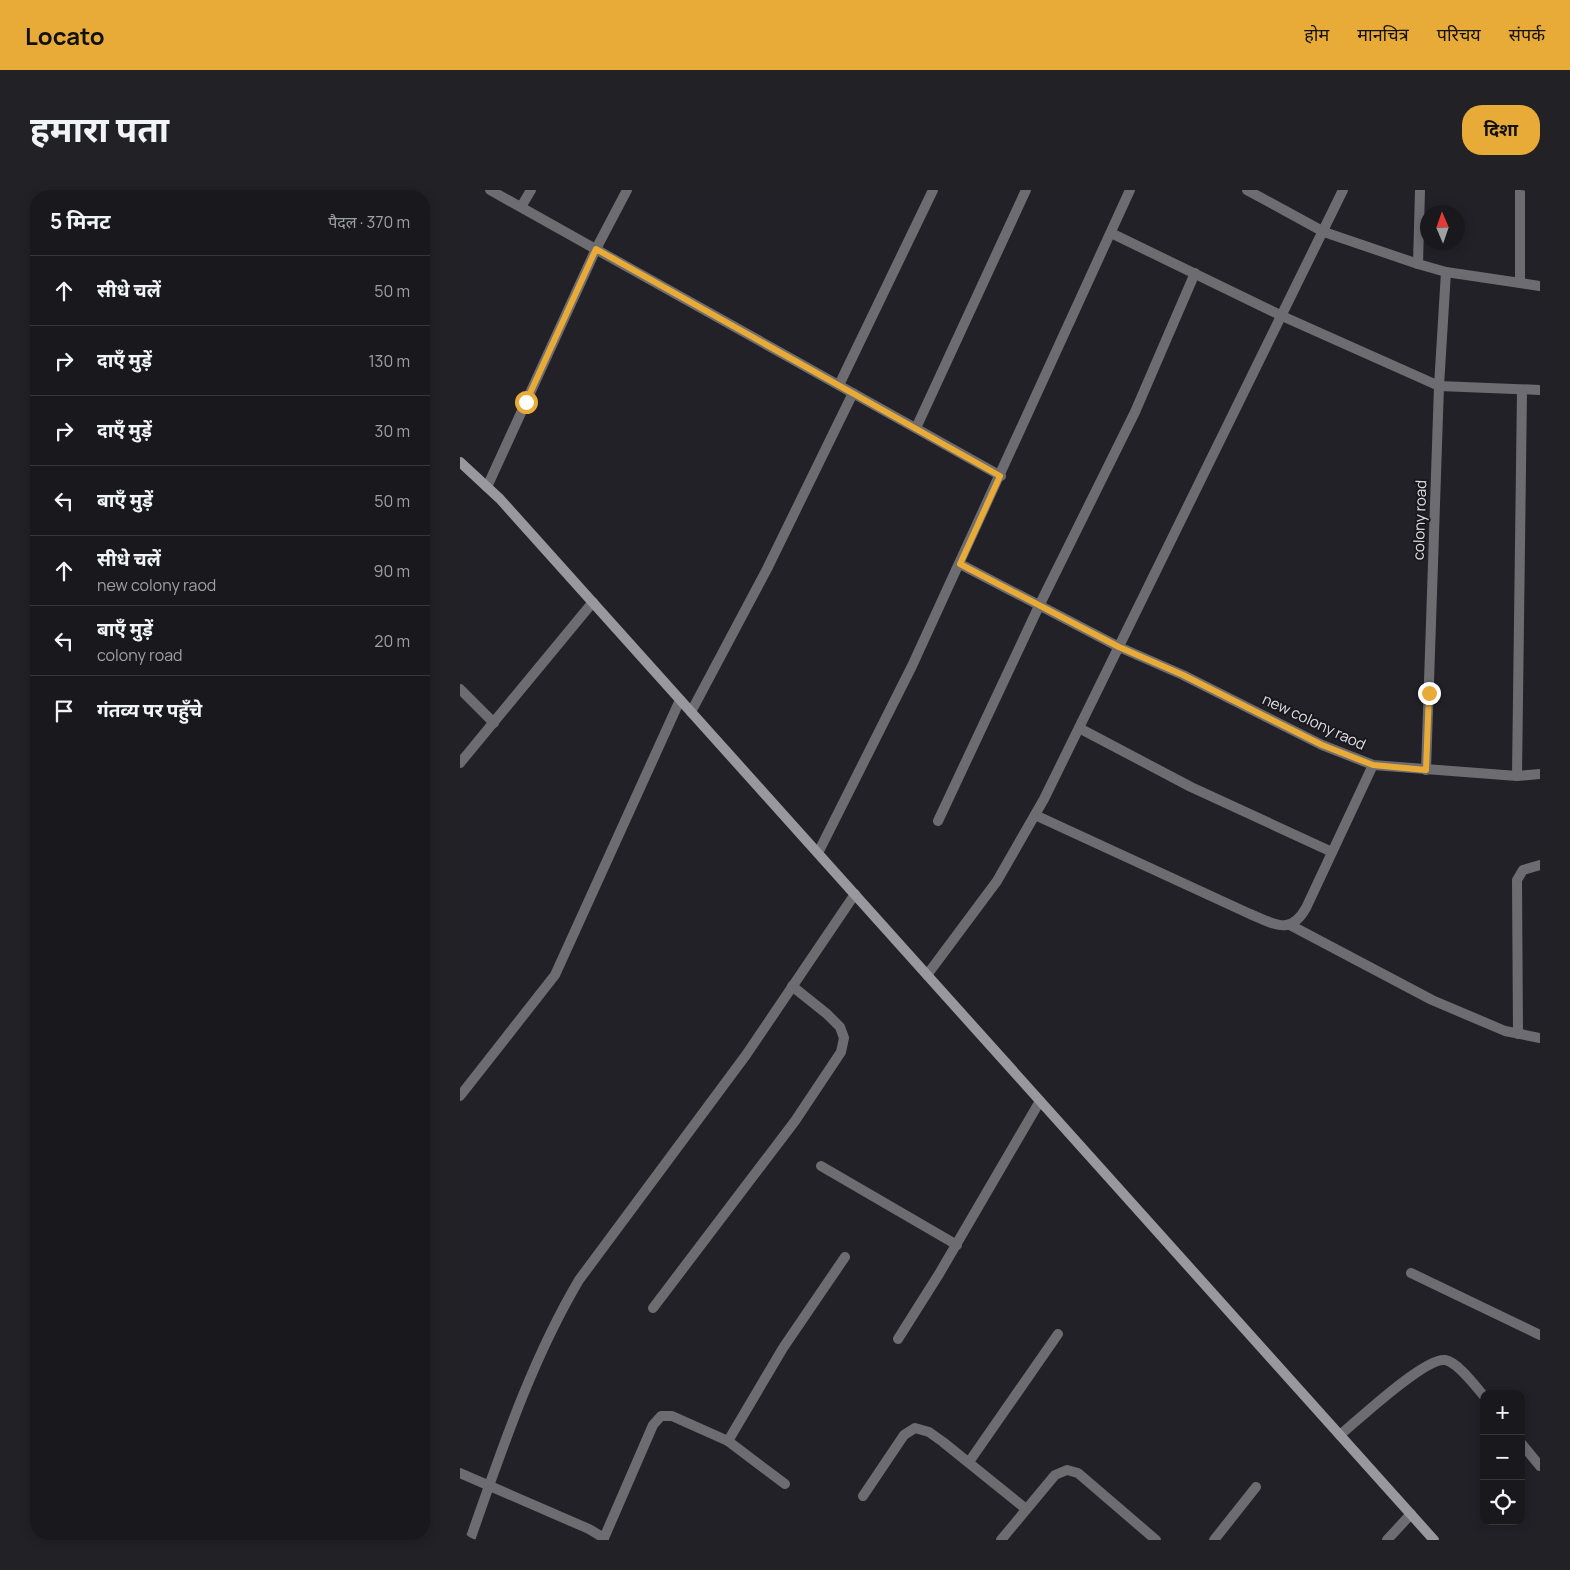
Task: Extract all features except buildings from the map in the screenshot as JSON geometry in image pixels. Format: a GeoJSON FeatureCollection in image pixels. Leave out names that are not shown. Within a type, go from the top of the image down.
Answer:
{"type":"FeatureCollection","features":[{"type":"Feature","properties":{"kind":"main road"},"geometry":{"type":"LineString","coordinates":[[460,462],[500,500],[593,602],[1434,1540]]}},
{"type":"Feature","properties":{"kind":"street"},"geometry":{"type":"LineString","coordinates":[[490,190],[1000,476]]}},
{"type":"Feature","properties":{"kind":"street"},"geometry":{"type":"LineString","coordinates":[[521,207],[531,190]]}},
{"type":"Feature","properties":{"kind":"street"},"geometry":{"type":"LineString","coordinates":[[487,487],[596,249],[627,190]]}},
{"type":"Feature","properties":{"kind":"street"},"geometry":{"type":"LineString","coordinates":[[839,385],[933,190]]}},
{"type":"Feature","properties":{"kind":"street"},"geometry":{"type":"LineString","coordinates":[[916,428],[1026,190]]}},
{"type":"Feature","properties":{"kind":"street"},"geometry":{"type":"LineString","coordinates":[[818,853],[912,666],[960,564],[1130,190]]}},
{"type":"Feature","properties":{"kind":"street"},"geometry":{"type":"LineString","coordinates":[[1247,190],[1324,232],[1418,264],[1446,272],[1540,286]]}},
{"type":"Feature","properties":{"kind":"street"},"geometry":{"type":"LineString","coordinates":[[927,975],[997,881],[1035,815],[1344,190]]}},
{"type":"Feature","properties":{"kind":"street"},"geometry":{"type":"LineString","coordinates":[[1418,264],[1420,190]]}},
{"type":"Feature","properties":{"kind":"street"},"geometry":{"type":"LineString","coordinates":[[1520,190],[1520,283]]}},
{"type":"Feature","properties":{"kind":"street"},"geometry":{"type":"LineString","coordinates":[[1111,232],[1282,316],[1440,386],[1540,390]]}},
{"type":"Feature","properties":{"kind":"street","name":"colony road"},"geometry":{"type":"LineString","coordinates":[[1426,770],[1446,272]]}},
{"type":"Feature","properties":{"kind":"street"},"geometry":{"type":"LineString","coordinates":[[938,821],[1039,606],[1135,412],[1195,274]]}},
{"type":"Feature","properties":{"kind":"street"},"geometry":{"type":"LineString","coordinates":[[1517,776],[1522,390]]}},
{"type":"Feature","properties":{"kind":"street"},"geometry":{"type":"LineString","coordinates":[[692,712],[771,560],[853,393]]}},
{"type":"Feature","properties":{"kind":"street","name":"new colony raod"},"geometry":{"type":"LineString","coordinates":[[960,564],[1119,647],[1183,675],[1322,745],[1373,765],[1517,776],[1540,774]]}},
{"type":"Feature","properties":{"kind":"street"},"geometry":{"type":"LineString","coordinates":[[460,763],[593,602]]}},
{"type":"Feature","properties":{"kind":"street"},"geometry":{"type":"LineString","coordinates":[[460,689],[494,723]]}},
{"type":"Feature","properties":{"kind":"street"},"geometry":{"type":"LineString","coordinates":[[460,1096],[554,975],[680,700]]}},
{"type":"Feature","properties":{"kind":"street"},"geometry":{"type":"LineString","coordinates":[[1079,728],[1191,787],[1332,852]]}},
{"type":"Feature","properties":{"kind":"street"},"geometry":{"type":"LineString","coordinates":[[1290,925],[1299,920],[1373,765]]}},
{"type":"Feature","properties":{"kind":"street"},"geometry":{"type":"LineString","coordinates":[[1035,815],[1250,914],[1274,924],[1290,925],[1432,1000],[1505,1031],[1540,1038]]}},
{"type":"Feature","properties":{"kind":"street"},"geometry":{"type":"LineString","coordinates":[[1518,1034],[1517,880],[1523,870],[1540,865]]}},
{"type":"Feature","properties":{"kind":"street"},"geometry":{"type":"LineString","coordinates":[[470,1540],[511,1424],[560,1313],[579,1280],[746,1055],[854,894]]}},
{"type":"Feature","properties":{"kind":"street"},"geometry":{"type":"LineString","coordinates":[[653,1308],[795,1121],[840,1052],[844,1038],[840,1027],[792,986]]}},
{"type":"Feature","properties":{"kind":"street"},"geometry":{"type":"LineString","coordinates":[[898,1339],[957,1245],[1040,1101]]}},
{"type":"Feature","properties":{"kind":"street"},"geometry":{"type":"LineString","coordinates":[[821,1166],[957,1245]]}},
{"type":"Feature","properties":{"kind":"street"},"geometry":{"type":"LineString","coordinates":[[728,1441],[783,1348],[845,1257]]}},
{"type":"Feature","properties":{"kind":"street"},"geometry":{"type":"LineString","coordinates":[[1411,1273],[1540,1334]]}},
{"type":"Feature","properties":{"kind":"street"},"geometry":{"type":"LineString","coordinates":[[969,1462],[1058,1334]]}},
{"type":"Feature","properties":{"kind":"street"},"geometry":{"type":"LineString","coordinates":[[1340,1435],[1411,1376],[1432,1363],[1444,1360],[1454,1363],[1480,1392]]}},
{"type":"Feature","properties":{"kind":"street"},"geometry":{"type":"LineString","coordinates":[[460,1474],[589,1529],[604,1539],[653,1425],[661,1416],[672,1416],[728,1441],[785,1484]]}},
{"type":"Feature","properties":{"kind":"street"},"geometry":{"type":"LineString","coordinates":[[863,1496],[904,1434],[915,1428],[929,1432],[1026,1509]]}},
{"type":"Feature","properties":{"kind":"street"},"geometry":{"type":"LineString","coordinates":[[1525,1448],[1540,1466]]}},
{"type":"Feature","properties":{"kind":"street"},"geometry":{"type":"LineString","coordinates":[[1001,1540],[1055,1475],[1067,1470],[1078,1473],[1156,1540]]}},
{"type":"Feature","properties":{"kind":"street"},"geometry":{"type":"LineString","coordinates":[[1214,1540],[1256,1487]]}},
{"type":"Feature","properties":{"kind":"street"},"geometry":{"type":"LineString","coordinates":[[1387,1540],[1411,1514]]}},
{"type":"Feature","properties":{"kind":"route"},"geometry":{"type":"LineString","coordinates":[[526,402],[596,249],[1000,476],[960,564],[1119,647],[1183,675],[1322,745],[1373,765],[1426,770],[1429,693]]}}]}
